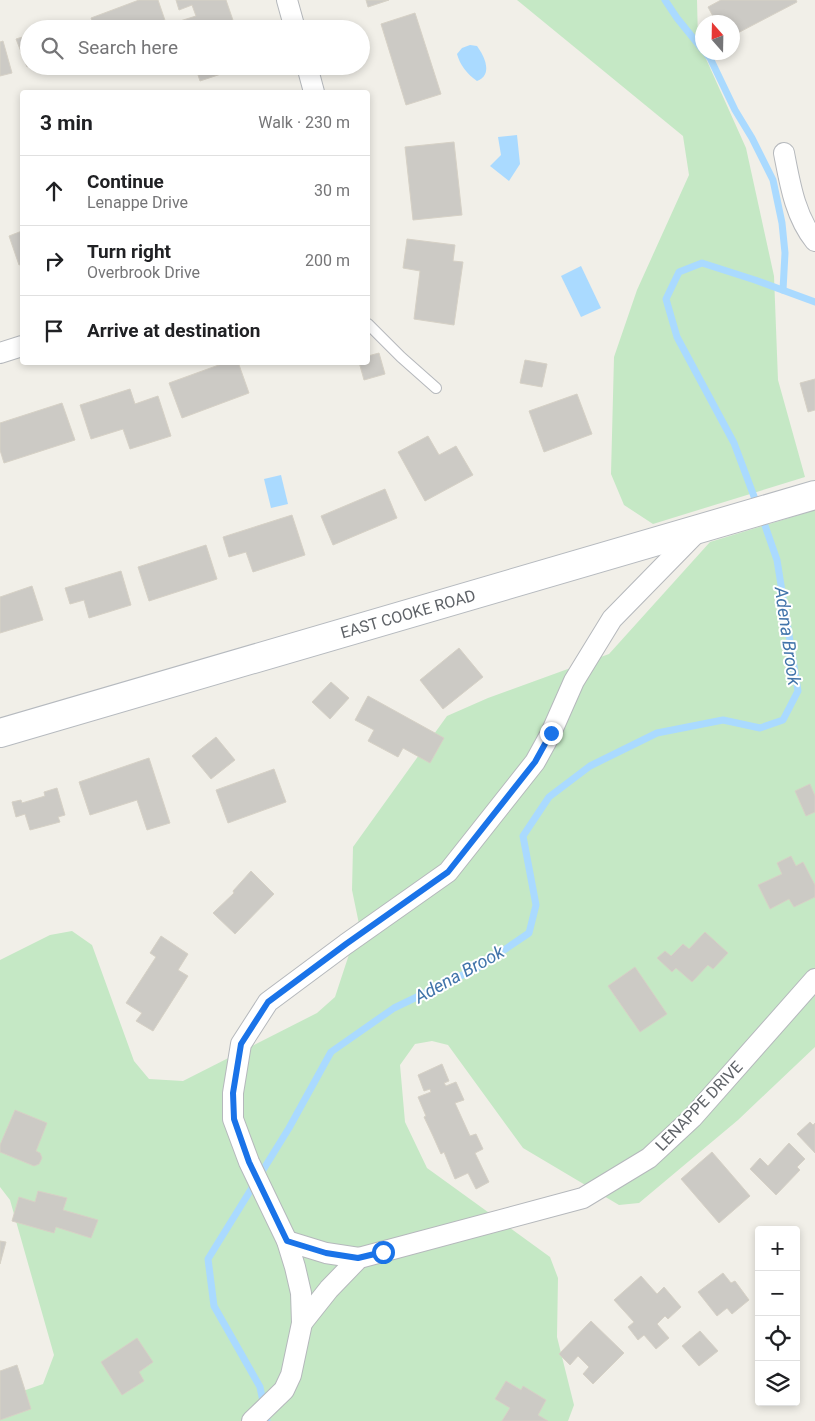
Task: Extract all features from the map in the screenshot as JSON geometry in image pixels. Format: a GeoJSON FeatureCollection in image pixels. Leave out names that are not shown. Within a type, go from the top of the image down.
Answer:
{"type":"FeatureCollection","features":[{"type":"Feature","properties":{"kind":"main road","name":"EAST COOKE ROAD"},"geometry":{"type":"LineString","coordinates":[[0,733],[815,495]]}},
{"type":"Feature","properties":{"kind":"street"},"geometry":{"type":"LineString","coordinates":[[287,0],[293,20]]}},
{"type":"Feature","properties":{"kind":"street"},"geometry":{"type":"LineString","coordinates":[[309,75],[313,90]]}},
{"type":"Feature","properties":{"kind":"street"},"geometry":{"type":"LineString","coordinates":[[784,153],[792,196],[807,231],[815,241]]}},
{"type":"Feature","properties":{"kind":"street"},"geometry":{"type":"LineString","coordinates":[[0,353],[20,347]]}},
{"type":"Feature","properties":{"kind":"street"},"geometry":{"type":"LineString","coordinates":[[252,1421],[284,1390],[292,1375],[302,1323],[301,1293],[287,1241],[249,1162],[234,1119],[233,1093],[241,1044],[268,1002],[448,872],[535,762],[551,733],[574,681],[612,619],[700,529]]}},
{"type":"Feature","properties":{"kind":"street","name":"LENAPPE DRIVE"},"geometry":{"type":"LineString","coordinates":[[287,1241],[326,1253],[358,1258],[583,1198],[649,1158],[692,1118],[815,979]]}},
{"type":"Feature","properties":{"kind":"street"},"geometry":{"type":"LineString","coordinates":[[302,1323],[329,1289],[358,1258]]}},
{"type":"Feature","properties":{"kind":"lane"},"geometry":{"type":"LineString","coordinates":[[370,326],[436,388]]}},
{"type":"Feature","properties":{"kind":"green space"},"geometry":{"type":"Polygon","coordinates":[[[517,0],[697,0],[695,60],[707,60],[746,148],[774,276],[778,380],[805,477],[653,524],[624,505],[611,474],[614,357],[637,290],[689,175],[683,136],[517,0]]]}},
{"type":"Feature","properties":{"kind":"green space"},"geometry":{"type":"Polygon","coordinates":[[[815,510],[815,1047],[738,1120],[639,1203],[619,1205],[523,1148],[448,1045],[432,1041],[415,1044],[400,1065],[405,1122],[427,1168],[550,1257],[558,1278],[557,1337],[574,1405],[568,1421],[0,1421],[0,1399],[43,1384],[54,1355],[10,1200],[0,1187],[0,960],[50,935],[72,931],[92,945],[134,1061],[149,1079],[183,1081],[317,1013],[335,997],[359,924],[352,890],[353,847],[447,716],[488,698],[609,654],[710,542],[815,510]]]}},
{"type":"Feature","properties":{"kind":"water"},"geometry":{"type":"Polygon","coordinates":[[[470,45],[477,46],[483,55],[486,65],[485,75],[477,81],[464,69],[457,54],[462,48],[470,45]]]}},
{"type":"Feature","properties":{"kind":"water"},"geometry":{"type":"Polygon","coordinates":[[[517,135],[520,164],[509,181],[490,166],[501,155],[498,137],[517,135]]]}},
{"type":"Feature","properties":{"kind":"water"},"geometry":{"type":"Polygon","coordinates":[[[581,266],[601,308],[581,317],[561,276],[581,266]]]}},
{"type":"Feature","properties":{"kind":"water"},"geometry":{"type":"Polygon","coordinates":[[[281,475],[288,504],[271,508],[264,479],[281,475]]]}},
{"type":"Feature","properties":{"kind":"building"},"geometry":{"type":"Polygon","coordinates":[[[139,0],[158,0],[165,20],[92,20],[91,18],[139,0]]]}},
{"type":"Feature","properties":{"kind":"building"},"geometry":{"type":"Polygon","coordinates":[[[176,0],[226,0],[233,20],[183,20],[196,16],[192,5],[179,10],[176,0]]]}},
{"type":"Feature","properties":{"kind":"building"},"geometry":{"type":"Polygon","coordinates":[[[366,0],[389,0],[368,7],[366,0]]]}},
{"type":"Feature","properties":{"kind":"building"},"geometry":{"type":"Polygon","coordinates":[[[721,0],[796,0],[797,2],[740,32],[740,15],[712,15],[708,7],[721,0]]]}},
{"type":"Feature","properties":{"kind":"building"},"geometry":{"type":"Polygon","coordinates":[[[415,13],[441,94],[406,105],[381,24],[415,13]]]}},
{"type":"Feature","properties":{"kind":"building"},"geometry":{"type":"Polygon","coordinates":[[[20,38],[20,49],[16,39],[20,38]]]}},
{"type":"Feature","properties":{"kind":"building"},"geometry":{"type":"Polygon","coordinates":[[[3,41],[12,73],[0,76],[0,42],[3,41]]]}},
{"type":"Feature","properties":{"kind":"building"},"geometry":{"type":"Polygon","coordinates":[[[198,75],[218,75],[200,81],[198,75]]]}},
{"type":"Feature","properties":{"kind":"building"},"geometry":{"type":"Polygon","coordinates":[[[454,142],[462,215],[413,220],[405,147],[454,142]]]}},
{"type":"Feature","properties":{"kind":"building"},"geometry":{"type":"Polygon","coordinates":[[[20,232],[20,265],[19,265],[9,236],[20,232]]]}},
{"type":"Feature","properties":{"kind":"building"},"geometry":{"type":"Polygon","coordinates":[[[407,239],[455,245],[453,261],[463,262],[454,325],[414,319],[420,271],[403,268],[407,239]]]}},
{"type":"Feature","properties":{"kind":"building"},"geometry":{"type":"Polygon","coordinates":[[[379,353],[385,374],[364,380],[360,365],[370,365],[370,355],[379,353]]]}},
{"type":"Feature","properties":{"kind":"building"},"geometry":{"type":"Polygon","coordinates":[[[525,360],[547,364],[542,387],[520,383],[525,360]]]}},
{"type":"Feature","properties":{"kind":"building"},"geometry":{"type":"Polygon","coordinates":[[[219,365],[239,365],[249,393],[182,418],[169,383],[219,365]]]}},
{"type":"Feature","properties":{"kind":"building"},"geometry":{"type":"Polygon","coordinates":[[[815,379],[815,410],[808,412],[800,383],[815,379]]]}},
{"type":"Feature","properties":{"kind":"building"},"geometry":{"type":"Polygon","coordinates":[[[130,389],[135,404],[158,396],[171,436],[130,449],[123,429],[91,439],[80,405],[130,389]]]}},
{"type":"Feature","properties":{"kind":"building"},"geometry":{"type":"Polygon","coordinates":[[[577,394],[592,434],[544,452],[529,411],[577,394]]]}},
{"type":"Feature","properties":{"kind":"building"},"geometry":{"type":"Polygon","coordinates":[[[62,403],[75,440],[4,463],[0,450],[0,423],[62,403]]]}},
{"type":"Feature","properties":{"kind":"building"},"geometry":{"type":"Polygon","coordinates":[[[428,436],[439,455],[456,446],[473,475],[425,501],[398,452],[428,436]]]}},
{"type":"Feature","properties":{"kind":"building"},"geometry":{"type":"Polygon","coordinates":[[[385,489],[397,518],[333,545],[321,516],[385,489]]]}},
{"type":"Feature","properties":{"kind":"building"},"geometry":{"type":"Polygon","coordinates":[[[292,515],[305,555],[253,572],[246,552],[229,557],[223,537],[292,515]]]}},
{"type":"Feature","properties":{"kind":"building"},"geometry":{"type":"Polygon","coordinates":[[[206,545],[217,579],[149,601],[138,567],[206,545]]]}},
{"type":"Feature","properties":{"kind":"building"},"geometry":{"type":"Polygon","coordinates":[[[121,571],[131,605],[89,618],[84,600],[70,604],[65,588],[121,571]]]}},
{"type":"Feature","properties":{"kind":"building"},"geometry":{"type":"Polygon","coordinates":[[[32,586],[43,620],[0,633],[0,597],[32,586]]]}},
{"type":"Feature","properties":{"kind":"building"},"geometry":{"type":"Polygon","coordinates":[[[459,648],[483,677],[443,709],[420,680],[459,648]]]}},
{"type":"Feature","properties":{"kind":"building"},"geometry":{"type":"Polygon","coordinates":[[[331,682],[349,698],[330,719],[312,702],[331,682]]]}},
{"type":"Feature","properties":{"kind":"building"},"geometry":{"type":"Polygon","coordinates":[[[368,696],[444,738],[430,763],[403,748],[398,757],[368,741],[374,730],[355,720],[368,696]]]}},
{"type":"Feature","properties":{"kind":"building"},"geometry":{"type":"Polygon","coordinates":[[[216,737],[235,760],[211,779],[192,756],[216,737]]]}},
{"type":"Feature","properties":{"kind":"building"},"geometry":{"type":"Polygon","coordinates":[[[149,758],[170,823],[147,830],[137,800],[90,815],[79,782],[149,758]]]}},
{"type":"Feature","properties":{"kind":"building"},"geometry":{"type":"Polygon","coordinates":[[[274,769],[286,802],[228,823],[216,790],[274,769]]]}},
{"type":"Feature","properties":{"kind":"building"},"geometry":{"type":"Polygon","coordinates":[[[810,784],[815,796],[815,812],[806,816],[795,791],[810,784]]]}},
{"type":"Feature","properties":{"kind":"building"},"geometry":{"type":"Polygon","coordinates":[[[57,788],[65,815],[58,817],[60,822],[30,830],[25,814],[16,817],[12,802],[21,800],[22,803],[45,796],[44,792],[57,788]]]}},
{"type":"Feature","properties":{"kind":"building"},"geometry":{"type":"Polygon","coordinates":[[[791,856],[796,866],[803,862],[815,885],[815,897],[794,907],[789,899],[770,909],[758,885],[782,874],[777,863],[791,856]]]}},
{"type":"Feature","properties":{"kind":"building"},"geometry":{"type":"Polygon","coordinates":[[[251,871],[274,894],[235,934],[213,913],[234,893],[233,891],[251,871]]]}},
{"type":"Feature","properties":{"kind":"building"},"geometry":{"type":"Polygon","coordinates":[[[705,932],[728,953],[713,969],[708,965],[692,982],[676,968],[672,972],[657,958],[665,951],[671,956],[683,944],[689,949],[705,932]]]}},
{"type":"Feature","properties":{"kind":"building"},"geometry":{"type":"Polygon","coordinates":[[[161,936],[188,954],[178,970],[188,976],[153,1031],[136,1021],[142,1013],[126,1003],[156,957],[150,953],[161,936]]]}},
{"type":"Feature","properties":{"kind":"building"},"geometry":{"type":"Polygon","coordinates":[[[635,967],[667,1014],[640,1032],[608,986],[635,967]]]}},
{"type":"Feature","properties":{"kind":"building"},"geometry":{"type":"Polygon","coordinates":[[[442,1064],[449,1081],[444,1083],[446,1086],[456,1082],[464,1100],[455,1103],[470,1136],[476,1134],[483,1149],[475,1153],[489,1182],[476,1189],[468,1173],[455,1179],[444,1152],[441,1154],[424,1117],[426,1116],[418,1097],[431,1092],[430,1089],[424,1091],[418,1075],[442,1064]]]}},
{"type":"Feature","properties":{"kind":"building"},"geometry":{"type":"Polygon","coordinates":[[[15,1110],[47,1123],[36,1151],[40,1153],[42,1158],[39,1164],[34,1166],[0,1152],[0,1145],[15,1110]]]}},
{"type":"Feature","properties":{"kind":"building"},"geometry":{"type":"Polygon","coordinates":[[[810,1122],[813,1125],[815,1123],[815,1153],[797,1134],[810,1122]]]}},
{"type":"Feature","properties":{"kind":"building"},"geometry":{"type":"Polygon","coordinates":[[[789,1143],[805,1159],[797,1167],[800,1170],[776,1195],[750,1169],[760,1158],[768,1166],[789,1143]]]}},
{"type":"Feature","properties":{"kind":"building"},"geometry":{"type":"Polygon","coordinates":[[[712,1152],[750,1196],[719,1223],[681,1179],[712,1152]]]}},
{"type":"Feature","properties":{"kind":"building"},"geometry":{"type":"Polygon","coordinates":[[[38,1191],[67,1198],[63,1210],[98,1220],[91,1238],[56,1227],[54,1233],[12,1221],[19,1197],[35,1202],[38,1191]]]}},
{"type":"Feature","properties":{"kind":"building"},"geometry":{"type":"Polygon","coordinates":[[[0,1241],[6,1242],[0,1264],[0,1241]]]}},
{"type":"Feature","properties":{"kind":"building"},"geometry":{"type":"Polygon","coordinates":[[[723,1273],[731,1283],[735,1281],[749,1300],[732,1314],[727,1308],[717,1316],[698,1292],[723,1273]]]}},
{"type":"Feature","properties":{"kind":"building"},"geometry":{"type":"Polygon","coordinates":[[[641,1276],[657,1294],[664,1287],[681,1307],[668,1319],[665,1316],[657,1324],[669,1338],[656,1349],[644,1335],[638,1340],[628,1327],[634,1322],[614,1300],[641,1276]]]}},
{"type":"Feature","properties":{"kind":"building"},"geometry":{"type":"Polygon","coordinates":[[[591,1321],[624,1353],[593,1384],[583,1374],[589,1367],[578,1356],[570,1365],[559,1354],[591,1321]]]}},
{"type":"Feature","properties":{"kind":"building"},"geometry":{"type":"Polygon","coordinates":[[[700,1331],[718,1351],[699,1366],[682,1346],[700,1331]]]}},
{"type":"Feature","properties":{"kind":"building"},"geometry":{"type":"Polygon","coordinates":[[[137,1338],[153,1362],[139,1372],[144,1381],[122,1395],[101,1362],[137,1338]]]}},
{"type":"Feature","properties":{"kind":"building"},"geometry":{"type":"Polygon","coordinates":[[[17,1365],[31,1409],[0,1420],[0,1371],[17,1365]]]}},
{"type":"Feature","properties":{"kind":"building"},"geometry":{"type":"Polygon","coordinates":[[[506,1381],[521,1390],[523,1386],[546,1400],[538,1415],[548,1421],[502,1421],[510,1408],[495,1399],[506,1381]]]}},
{"type":"Feature","properties":{"kind":"waterway"},"geometry":{"type":"LineString","coordinates":[[665,0],[695,40]]}},
{"type":"Feature","properties":{"kind":"waterway"},"geometry":{"type":"LineString","coordinates":[[711,60],[735,110],[752,138],[773,180],[782,223],[785,253],[783,290]]}},
{"type":"Feature","properties":{"kind":"waterway","name":"Adena Brook"},"geometry":{"type":"LineString","coordinates":[[758,507],[734,443],[677,337],[666,299],[679,272],[702,263],[815,302]]}},
{"type":"Feature","properties":{"kind":"waterway","name":"Adena Brook"},"geometry":{"type":"LineString","coordinates":[[267,1421],[260,1387],[214,1306],[208,1259],[289,1128],[331,1052],[394,1008],[479,967],[529,933],[536,905],[523,836],[549,797],[590,766],[657,733],[723,720],[760,728],[783,720],[798,691],[777,560],[762,517]]}},
{"type":"Feature","properties":{"kind":"route"},"geometry":{"type":"LineString","coordinates":[[383,1252],[358,1258],[326,1253],[287,1241],[249,1162],[234,1119],[233,1093],[241,1044],[268,1002],[448,872],[535,762],[551,733]]}}]}
